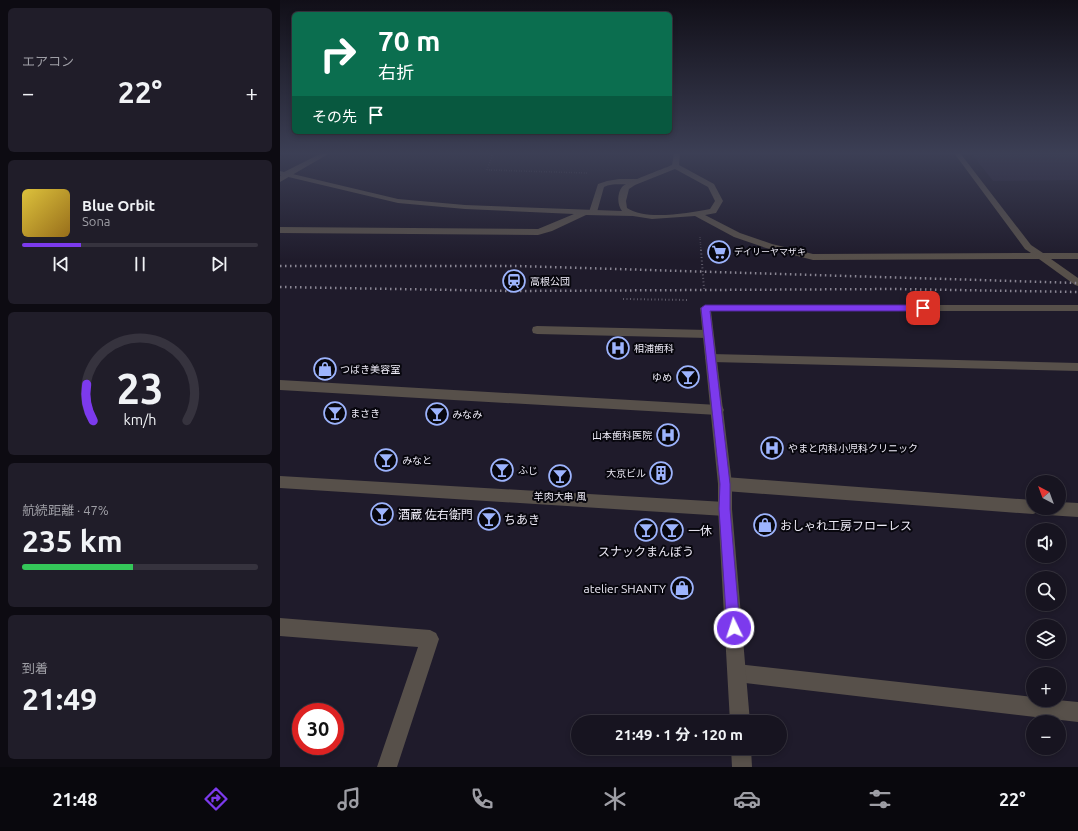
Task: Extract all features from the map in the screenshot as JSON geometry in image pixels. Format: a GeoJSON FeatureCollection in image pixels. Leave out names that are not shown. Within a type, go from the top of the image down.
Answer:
{"type":"FeatureCollection","features":[{"type":"Feature","properties":{"kind":"street"},"geometry":{"type":"LineString","coordinates":[[348,189],[398,201],[464,207],[632,214],[642,216],[697,214],[713,211],[719,201],[712,189]]}},
{"type":"Feature","properties":{"kind":"street"},"geometry":{"type":"LineString","coordinates":[[280,230],[538,232],[590,212],[600,189]]}},
{"type":"Feature","properties":{"kind":"street"},"geometry":{"type":"LineString","coordinates":[[625,189],[622,203],[624,210],[632,214]]}},
{"type":"Feature","properties":{"kind":"street"},"geometry":{"type":"LineString","coordinates":[[984,189],[1028,247],[1078,283]]}},
{"type":"Feature","properties":{"kind":"street"},"geometry":{"type":"LineString","coordinates":[[713,211],[722,227]]}},
{"type":"Feature","properties":{"kind":"street"},"geometry":{"type":"LineString","coordinates":[[697,214],[737,235],[769,246],[813,257],[1078,256]]}},
{"type":"Feature","properties":{"kind":"street"},"geometry":{"type":"LineString","coordinates":[[740,715],[725,509],[725,484],[718,410],[705,304],[1078,308]]}},
{"type":"Feature","properties":{"kind":"street"},"geometry":{"type":"LineString","coordinates":[[536,330],[708,334]]}},
{"type":"Feature","properties":{"kind":"street"},"geometry":{"type":"LineString","coordinates":[[711,358],[1078,367]]}},
{"type":"Feature","properties":{"kind":"street"},"geometry":{"type":"LineString","coordinates":[[280,386],[718,410]]}},
{"type":"Feature","properties":{"kind":"street"},"geometry":{"type":"LineString","coordinates":[[280,482],[725,509]]}},
{"type":"Feature","properties":{"kind":"street"},"geometry":{"type":"LineString","coordinates":[[725,484],[1026,506]]}},
{"type":"Feature","properties":{"kind":"street"},"geometry":{"type":"LineString","coordinates":[[1066,509],[1078,510]]}},
{"type":"Feature","properties":{"kind":"street"},"geometry":{"type":"LineString","coordinates":[[280,627],[430,639],[387,767]]}},
{"type":"Feature","properties":{"kind":"street"},"geometry":{"type":"LineString","coordinates":[[737,673],[1078,712]]}},
{"type":"Feature","properties":{"kind":"street"},"geometry":{"type":"LineString","coordinates":[[741,755],[742,767]]}},
{"type":"Feature","properties":{"kind":"path"},"geometry":{"type":"LineString","coordinates":[[623,299],[705,304],[699,230]]}},
{"type":"Feature","properties":{"kind":"railway"},"geometry":{"type":"LineString","coordinates":[[280,266],[517,266],[1078,283]]}},
{"type":"Feature","properties":{"kind":"railway"},"geometry":{"type":"LineString","coordinates":[[280,287],[512,291],[896,289],[1078,292]]}},
{"type":"Feature","properties":{"kind":"place","name":"デイリーヤマザキ"},"geometry":{"type":"Point","coordinates":[719,252]}},
{"type":"Feature","properties":{"kind":"place","name":"高根公団"},"geometry":{"type":"Point","coordinates":[514,281]}},
{"type":"Feature","properties":{"kind":"place","name":"相浦歯科"},"geometry":{"type":"Point","coordinates":[618,348]}},
{"type":"Feature","properties":{"kind":"place","name":"つばき美容室"},"geometry":{"type":"Point","coordinates":[325,369]}},
{"type":"Feature","properties":{"kind":"place","name":"ゆめ"},"geometry":{"type":"Point","coordinates":[688,377]}},
{"type":"Feature","properties":{"kind":"place","name":"まさき"},"geometry":{"type":"Point","coordinates":[335,413]}},
{"type":"Feature","properties":{"kind":"place","name":"みなみ"},"geometry":{"type":"Point","coordinates":[437,414]}},
{"type":"Feature","properties":{"kind":"place","name":"山本歯科医院"},"geometry":{"type":"Point","coordinates":[668,435]}},
{"type":"Feature","properties":{"kind":"place","name":"やまと内科小児科クリニック"},"geometry":{"type":"Point","coordinates":[772,448]}},
{"type":"Feature","properties":{"kind":"place","name":"みなと"},"geometry":{"type":"Point","coordinates":[386,460]}},
{"type":"Feature","properties":{"kind":"place","name":"ふじ"},"geometry":{"type":"Point","coordinates":[502,470]}},
{"type":"Feature","properties":{"kind":"place","name":"大京ビル"},"geometry":{"type":"Point","coordinates":[661,473]}},
{"type":"Feature","properties":{"kind":"place","name":"羊肉大串 風"},"geometry":{"type":"Point","coordinates":[560,476]}},
{"type":"Feature","properties":{"kind":"place","name":"酒蔵 佐右衛門"},"geometry":{"type":"Point","coordinates":[382,514]}},
{"type":"Feature","properties":{"kind":"place","name":"ちあき"},"geometry":{"type":"Point","coordinates":[489,519]}},
{"type":"Feature","properties":{"kind":"place","name":"おしゃれ工房フローレス"},"geometry":{"type":"Point","coordinates":[765,525]}},
{"type":"Feature","properties":{"kind":"place","name":"スナックまんぼう"},"geometry":{"type":"Point","coordinates":[646,530]}},
{"type":"Feature","properties":{"kind":"place","name":"一休"},"geometry":{"type":"Point","coordinates":[672,530]}},
{"type":"Feature","properties":{"kind":"place","name":"atelier SHANTY"},"geometry":{"type":"Point","coordinates":[682,588]}},
{"type":"Feature","properties":{"kind":"route"},"geometry":{"type":"LineString","coordinates":[[734,628],[725,509],[725,484],[718,410],[705,308],[923,308]]}}]}
